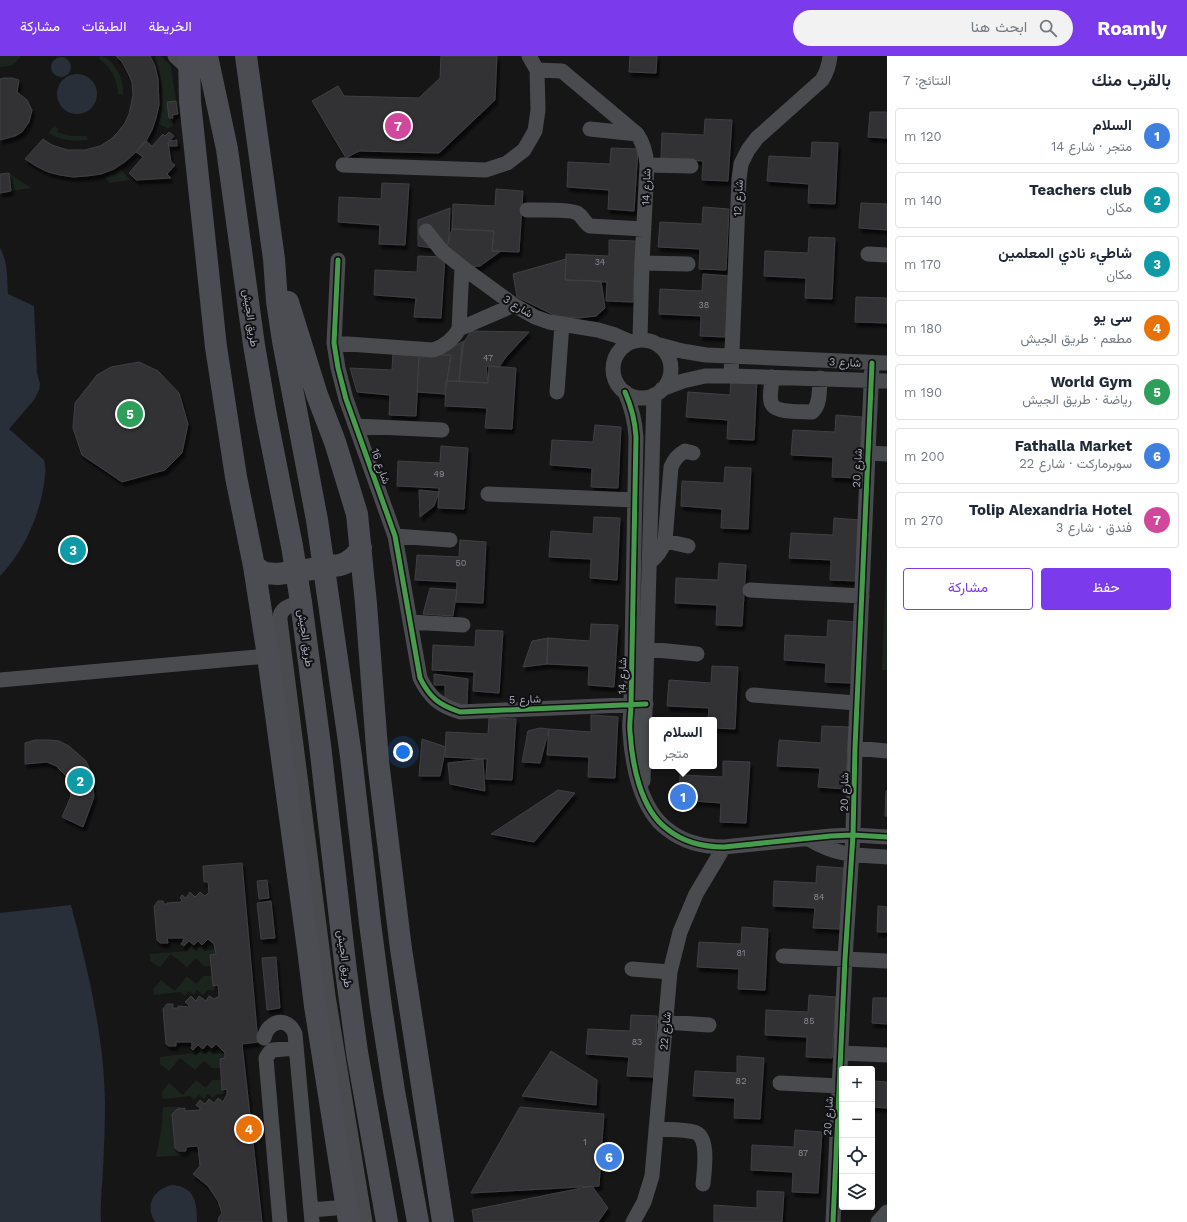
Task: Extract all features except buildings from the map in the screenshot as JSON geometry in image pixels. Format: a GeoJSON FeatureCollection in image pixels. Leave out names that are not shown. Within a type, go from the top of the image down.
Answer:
{"type":"FeatureCollection","features":[{"type":"Feature","properties":{"kind":"highway","name":"طريق الجيش"},"geometry":{"type":"LineString","coordinates":[[207,56],[227,149],[254,345],[266,415],[292,546],[301,602],[320,745],[346,971],[368,1119],[387,1222]]}},
{"type":"Feature","properties":{"kind":"highway"},"geometry":{"type":"LineString","coordinates":[[246,56],[274,259],[277,301],[283,341],[318,528],[351,756],[381,1007],[418,1222]]}},
{"type":"Feature","properties":{"kind":"highway"},"geometry":{"type":"LineString","coordinates":[[184,60],[190,102],[216,347],[236,477],[254,566],[276,652],[308,949],[321,1001]]}},
{"type":"Feature","properties":{"kind":"highway"},"geometry":{"type":"LineString","coordinates":[[274,259],[317,395],[335,442],[357,514],[378,761],[408,999],[443,1222]]}},
{"type":"Feature","properties":{"kind":"highway"},"geometry":{"type":"LineString","coordinates":[[254,566],[264,573],[278,574],[340,565],[353,559],[361,548]]}},
{"type":"Feature","properties":{"kind":"highway"},"geometry":{"type":"LineString","coordinates":[[308,949],[319,960],[340,968],[381,961],[394,955],[401,948]]}},
{"type":"Feature","properties":{"kind":"highway"},"geometry":{"type":"LineString","coordinates":[[350,1213],[324,1065],[321,995],[330,987],[342,982],[375,982],[388,984],[399,990],[408,999]]}},
{"type":"Feature","properties":{"kind":"street"},"geometry":{"type":"LineString","coordinates":[[343,165],[486,170],[507,164],[524,150],[535,132],[538,110],[537,70],[530,56]]}},
{"type":"Feature","properties":{"kind":"street","name":"شارع 12"},"geometry":{"type":"LineString","coordinates":[[732,376],[739,179],[742,164],[748,150],[756,138],[822,80],[828,69],[830,56]]}},
{"type":"Feature","properties":{"kind":"street","name":"شارع 14"},"geometry":{"type":"LineString","coordinates":[[537,70],[562,71],[637,134],[642,141],[647,165],[636,341]]}},
{"type":"Feature","properties":{"kind":"street"},"geometry":{"type":"LineString","coordinates":[[590,129],[637,134]]}},
{"type":"Feature","properties":{"kind":"street"},"geometry":{"type":"LineString","coordinates":[[647,165],[691,166]]}},
{"type":"Feature","properties":{"kind":"street"},"geometry":{"type":"LineString","coordinates":[[527,210],[575,211],[586,224],[590,226],[644,229]]}},
{"type":"Feature","properties":{"kind":"street","name":"شارع 3"},"geometry":{"type":"LineString","coordinates":[[426,231],[442,251],[462,267],[514,305],[535,317],[549,322],[598,330],[636,341]]}},
{"type":"Feature","properties":{"kind":"street"},"geometry":{"type":"LineString","coordinates":[[868,254],[887,255]]}},
{"type":"Feature","properties":{"kind":"street","name":"شارع 16"},"geometry":{"type":"LineString","coordinates":[[338,260],[334,343],[338,368],[346,399],[395,536],[420,678]]}},
{"type":"Feature","properties":{"kind":"street"},"geometry":{"type":"LineString","coordinates":[[642,263],[688,264]]}},
{"type":"Feature","properties":{"kind":"street"},"geometry":{"type":"LineString","coordinates":[[334,343],[433,350],[441,348],[455,337],[459,329],[462,267]]}},
{"type":"Feature","properties":{"kind":"street"},"geometry":{"type":"LineString","coordinates":[[459,329],[514,305]]}},
{"type":"Feature","properties":{"kind":"street"},"geometry":{"type":"LineString","coordinates":[[557,392],[562,324]]}},
{"type":"Feature","properties":{"kind":"street"},"geometry":{"type":"LineString","coordinates":[[636,341],[650,341],[660,345],[667,352],[671,361],[671,372],[668,381],[658,392],[644,398],[625,392],[618,385],[614,376],[613,366],[616,356],[622,348],[636,341]]}},
{"type":"Feature","properties":{"kind":"street","name":"شارع 3"},"geometry":{"type":"LineString","coordinates":[[660,345],[690,352],[732,356],[880,363]]}},
{"type":"Feature","properties":{"kind":"street","name":"شارع 20"},"geometry":{"type":"LineString","coordinates":[[840,1066],[853,835],[855,748],[872,380],[880,363]]}},
{"type":"Feature","properties":{"kind":"street","name":"شارع 3"},"geometry":{"type":"LineString","coordinates":[[658,392],[683,381],[705,376],[887,381]]}},
{"type":"Feature","properties":{"kind":"street"},"geometry":{"type":"LineString","coordinates":[[772,377],[771,402],[775,408],[781,410],[812,412],[818,405],[820,378]]}},
{"type":"Feature","properties":{"kind":"street","name":"شارع 14"},"geometry":{"type":"LineString","coordinates":[[625,392],[632,406],[635,422],[638,704],[648,727],[643,796]]}},
{"type":"Feature","properties":{"kind":"street","name":"شارع 14"},"geometry":{"type":"LineString","coordinates":[[658,392],[647,649],[638,704],[630,730],[634,763],[643,796],[653,814],[666,829],[682,839],[695,844],[710,847],[724,848],[831,836],[853,835],[887,837]]}},
{"type":"Feature","properties":{"kind":"street"},"geometry":{"type":"LineString","coordinates":[[356,426],[442,430]]}},
{"type":"Feature","properties":{"kind":"street"},"geometry":{"type":"LineString","coordinates":[[650,562],[662,549],[665,540],[671,466],[680,453],[685,451],[694,453]]}},
{"type":"Feature","properties":{"kind":"street"},"geometry":{"type":"LineString","coordinates":[[868,453],[887,454]]}},
{"type":"Feature","properties":{"kind":"street"},"geometry":{"type":"LineString","coordinates":[[488,494],[635,500]]}},
{"type":"Feature","properties":{"kind":"street"},"geometry":{"type":"LineString","coordinates":[[395,536],[450,540]]}},
{"type":"Feature","properties":{"kind":"street"},"geometry":{"type":"LineString","coordinates":[[665,540],[688,546]]}},
{"type":"Feature","properties":{"kind":"street"},"geometry":{"type":"LineString","coordinates":[[750,590],[862,596]]}},
{"type":"Feature","properties":{"kind":"street"},"geometry":{"type":"LineString","coordinates":[[301,602],[285,608],[281,613],[276,652],[297,754],[306,826],[321,1001],[357,1174],[350,1213]]}},
{"type":"Feature","properties":{"kind":"street"},"geometry":{"type":"LineString","coordinates":[[410,622],[462,625]]}},
{"type":"Feature","properties":{"kind":"street"},"geometry":{"type":"LineString","coordinates":[[647,649],[697,654]]}},
{"type":"Feature","properties":{"kind":"street"},"geometry":{"type":"LineString","coordinates":[[0,680],[276,652]]}},
{"type":"Feature","properties":{"kind":"street"},"geometry":{"type":"LineString","coordinates":[[276,652],[263,666],[262,676],[271,730],[276,736],[294,734]]}},
{"type":"Feature","properties":{"kind":"street","name":"شارع 5"},"geometry":{"type":"LineString","coordinates":[[420,678],[426,690],[435,700],[447,708],[460,712],[638,704]]}},
{"type":"Feature","properties":{"kind":"street"},"geometry":{"type":"LineString","coordinates":[[753,695],[857,703]]}},
{"type":"Feature","properties":{"kind":"street"},"geometry":{"type":"LineString","coordinates":[[855,748],[887,750]]}},
{"type":"Feature","properties":{"kind":"street"},"geometry":{"type":"LineString","coordinates":[[297,754],[278,771],[274,781],[283,826],[292,830],[306,826]]}},
{"type":"Feature","properties":{"kind":"street"},"geometry":{"type":"LineString","coordinates":[[809,839],[830,849],[852,855],[887,857]]}},
{"type":"Feature","properties":{"kind":"street","name":"شارع 22"},"geometry":{"type":"LineString","coordinates":[[633,1222],[644,1202],[652,1176],[670,972],[680,932],[696,894],[724,848]]}},
{"type":"Feature","properties":{"kind":"street"},"geometry":{"type":"LineString","coordinates":[[783,956],[887,961]]}},
{"type":"Feature","properties":{"kind":"street"},"geometry":{"type":"LineString","coordinates":[[632,969],[670,972]]}},
{"type":"Feature","properties":{"kind":"street"},"geometry":{"type":"LineString","coordinates":[[321,1001],[310,1010],[306,1017],[331,1169],[334,1176],[341,1178],[357,1174]]}},
{"type":"Feature","properties":{"kind":"street"},"geometry":{"type":"LineString","coordinates":[[264,1038],[267,1029],[271,1025],[280,1022],[285,1023],[293,1030],[296,1040],[311,1216],[350,1213],[365,1222]]}},
{"type":"Feature","properties":{"kind":"street"},"geometry":{"type":"LineString","coordinates":[[666,1022],[709,1026]]}},
{"type":"Feature","properties":{"kind":"street"},"geometry":{"type":"LineString","coordinates":[[280,1222],[266,1058],[273,1050],[296,1048]]}},
{"type":"Feature","properties":{"kind":"street"},"geometry":{"type":"LineString","coordinates":[[841,1053],[887,1055]]}},
{"type":"Feature","properties":{"kind":"street"},"geometry":{"type":"LineString","coordinates":[[298,1066],[324,1065]]}},
{"type":"Feature","properties":{"kind":"street"},"geometry":{"type":"LineString","coordinates":[[780,1083],[839,1086]]}},
{"type":"Feature","properties":{"kind":"street","name":"شارع 20"},"geometry":{"type":"LineString","coordinates":[[833,1222],[839,1086]]}},
{"type":"Feature","properties":{"kind":"street"},"geometry":{"type":"LineString","coordinates":[[656,1129],[695,1132],[702,1137],[705,1144],[703,1184]]}},
{"type":"Feature","properties":{"kind":"street"},"geometry":{"type":"LineString","coordinates":[[644,1202],[644,1212],[647,1222]]}},
{"type":"Feature","properties":{"kind":"street"},"geometry":{"type":"LineString","coordinates":[[878,1222],[887,1212]]}},
{"type":"Feature","properties":{"kind":"shaded area"},"geometry":{"type":"Polygon","coordinates":[[[0,56],[21,56],[12,65],[0,67],[0,56]]]}},
{"type":"Feature","properties":{"kind":"shaded area"},"geometry":{"type":"Polygon","coordinates":[[[100,56],[107,58],[118,71],[122,82],[123,94],[118,94],[115,78],[107,66],[99,59],[100,56]]]}},
{"type":"Feature","properties":{"kind":"shaded area"},"geometry":{"type":"Polygon","coordinates":[[[155,56],[161,56],[171,66],[176,101],[167,102],[169,118],[173,118],[173,125],[168,129],[159,124],[162,106],[162,90],[160,74],[155,56]]]}},
{"type":"Feature","properties":{"kind":"shaded area"},"geometry":{"type":"Polygon","coordinates":[[[61,57],[68,60],[71,67],[68,74],[61,77],[54,74],[51,67],[54,60],[61,57]]]}},
{"type":"Feature","properties":{"kind":"shaded area"},"geometry":{"type":"Polygon","coordinates":[[[81,74],[88,77],[94,83],[97,94],[96,102],[88,111],[81,114],[73,114],[66,111],[58,102],[57,90],[60,83],[69,75],[81,74]]]}},
{"type":"Feature","properties":{"kind":"shaded area"},"geometry":{"type":"Polygon","coordinates":[[[54,126],[59,129],[57,132],[71,136],[87,136],[88,140],[67,140],[48,133],[54,126]]]}},
{"type":"Feature","properties":{"kind":"shaded area"},"geometry":{"type":"Polygon","coordinates":[[[121,169],[130,180],[109,183],[105,177],[121,169]]]}},
{"type":"Feature","properties":{"kind":"shaded area"},"geometry":{"type":"Polygon","coordinates":[[[9,173],[20,181],[32,188],[11,191],[9,173]]]}},
{"type":"Feature","properties":{"kind":"shaded area"},"geometry":{"type":"Polygon","coordinates":[[[0,248],[6,264],[8,294],[34,306],[37,373],[40,384],[34,400],[9,429],[44,460],[45,471],[40,502],[31,529],[17,554],[0,576],[0,248]]]}},
{"type":"Feature","properties":{"kind":"shaded area"},"geometry":{"type":"Polygon","coordinates":[[[887,541],[887,670],[882,670],[887,541]]]}},
{"type":"Feature","properties":{"kind":"shaded area"},"geometry":{"type":"Polygon","coordinates":[[[71,905],[89,979],[102,1053],[105,1103],[101,1222],[0,1222],[0,913],[71,905]]]}},
{"type":"Feature","properties":{"kind":"shaded area"},"geometry":{"type":"Polygon","coordinates":[[[200,945],[205,951],[215,949],[216,954],[211,966],[204,966],[196,958],[187,967],[171,954],[160,967],[150,961],[150,954],[187,951],[191,946],[196,951],[200,945]]]}},
{"type":"Feature","properties":{"kind":"shaded area"},"geometry":{"type":"Polygon","coordinates":[[[187,976],[196,984],[204,976],[212,976],[213,985],[218,985],[218,990],[208,990],[203,995],[197,990],[194,995],[189,991],[185,996],[180,992],[154,995],[153,989],[161,980],[175,991],[187,976]]]}},
{"type":"Feature","properties":{"kind":"shaded area"},"geometry":{"type":"Polygon","coordinates":[[[201,1051],[205,1054],[209,1051],[213,1054],[225,1053],[225,1058],[220,1059],[220,1068],[212,1068],[204,1061],[195,1070],[180,1058],[169,1071],[160,1064],[160,1057],[193,1053],[196,1055],[201,1051]]]}},
{"type":"Feature","properties":{"kind":"shaded area"},"geometry":{"type":"Polygon","coordinates":[[[196,1080],[206,1088],[212,1080],[221,1080],[222,1089],[227,1089],[227,1094],[217,1094],[213,1098],[208,1094],[204,1099],[199,1095],[194,1100],[190,1096],[163,1099],[162,1092],[169,1083],[183,1095],[196,1080]]]}},
{"type":"Feature","properties":{"kind":"shaded area"},"geometry":{"type":"Polygon","coordinates":[[[163,1107],[181,1107],[172,1115],[175,1148],[179,1151],[186,1151],[186,1155],[156,1157],[161,1132],[163,1107]]]}},
{"type":"Feature","properties":{"kind":"shaded area"},"geometry":{"type":"Polygon","coordinates":[[[172,1185],[180,1186],[190,1192],[195,1202],[197,1222],[155,1222],[150,1210],[153,1199],[160,1190],[172,1185]]]}},
{"type":"Feature","properties":{"kind":"cycle path"},"geometry":{"type":"LineString","coordinates":[[338,260],[334,343],[338,368],[346,399],[395,536],[420,678],[428,691],[436,700],[446,707],[460,712],[646,704]]}},
{"type":"Feature","properties":{"kind":"cycle path"},"geometry":{"type":"LineString","coordinates":[[833,1222],[845,959],[853,835],[855,748],[872,363]]}},
{"type":"Feature","properties":{"kind":"cycle path"},"geometry":{"type":"LineString","coordinates":[[625,392],[633,414],[636,437],[630,729],[635,771],[639,785],[650,810],[673,834],[694,843],[708,846],[724,847],[831,836],[853,835],[887,837]]}},
{"type":"Feature","properties":{"kind":"place","name":"Tolip Alexandria Hotel"},"geometry":{"type":"Point","coordinates":[398,126]}},
{"type":"Feature","properties":{"kind":"place","name":"World Gym"},"geometry":{"type":"Point","coordinates":[130,414]}},
{"type":"Feature","properties":{"kind":"place","name":"شاطيء نادي المعلمين"},"geometry":{"type":"Point","coordinates":[73,550]}},
{"type":"Feature","properties":{"kind":"place","name":"Teachers club"},"geometry":{"type":"Point","coordinates":[80,781]}},
{"type":"Feature","properties":{"kind":"place","name":"السلام"},"geometry":{"type":"Point","coordinates":[683,797]}},
{"type":"Feature","properties":{"kind":"place","name":"سى يو"},"geometry":{"type":"Point","coordinates":[249,1129]}},
{"type":"Feature","properties":{"kind":"place","name":"Fathalla Market"},"geometry":{"type":"Point","coordinates":[609,1157]}}]}
